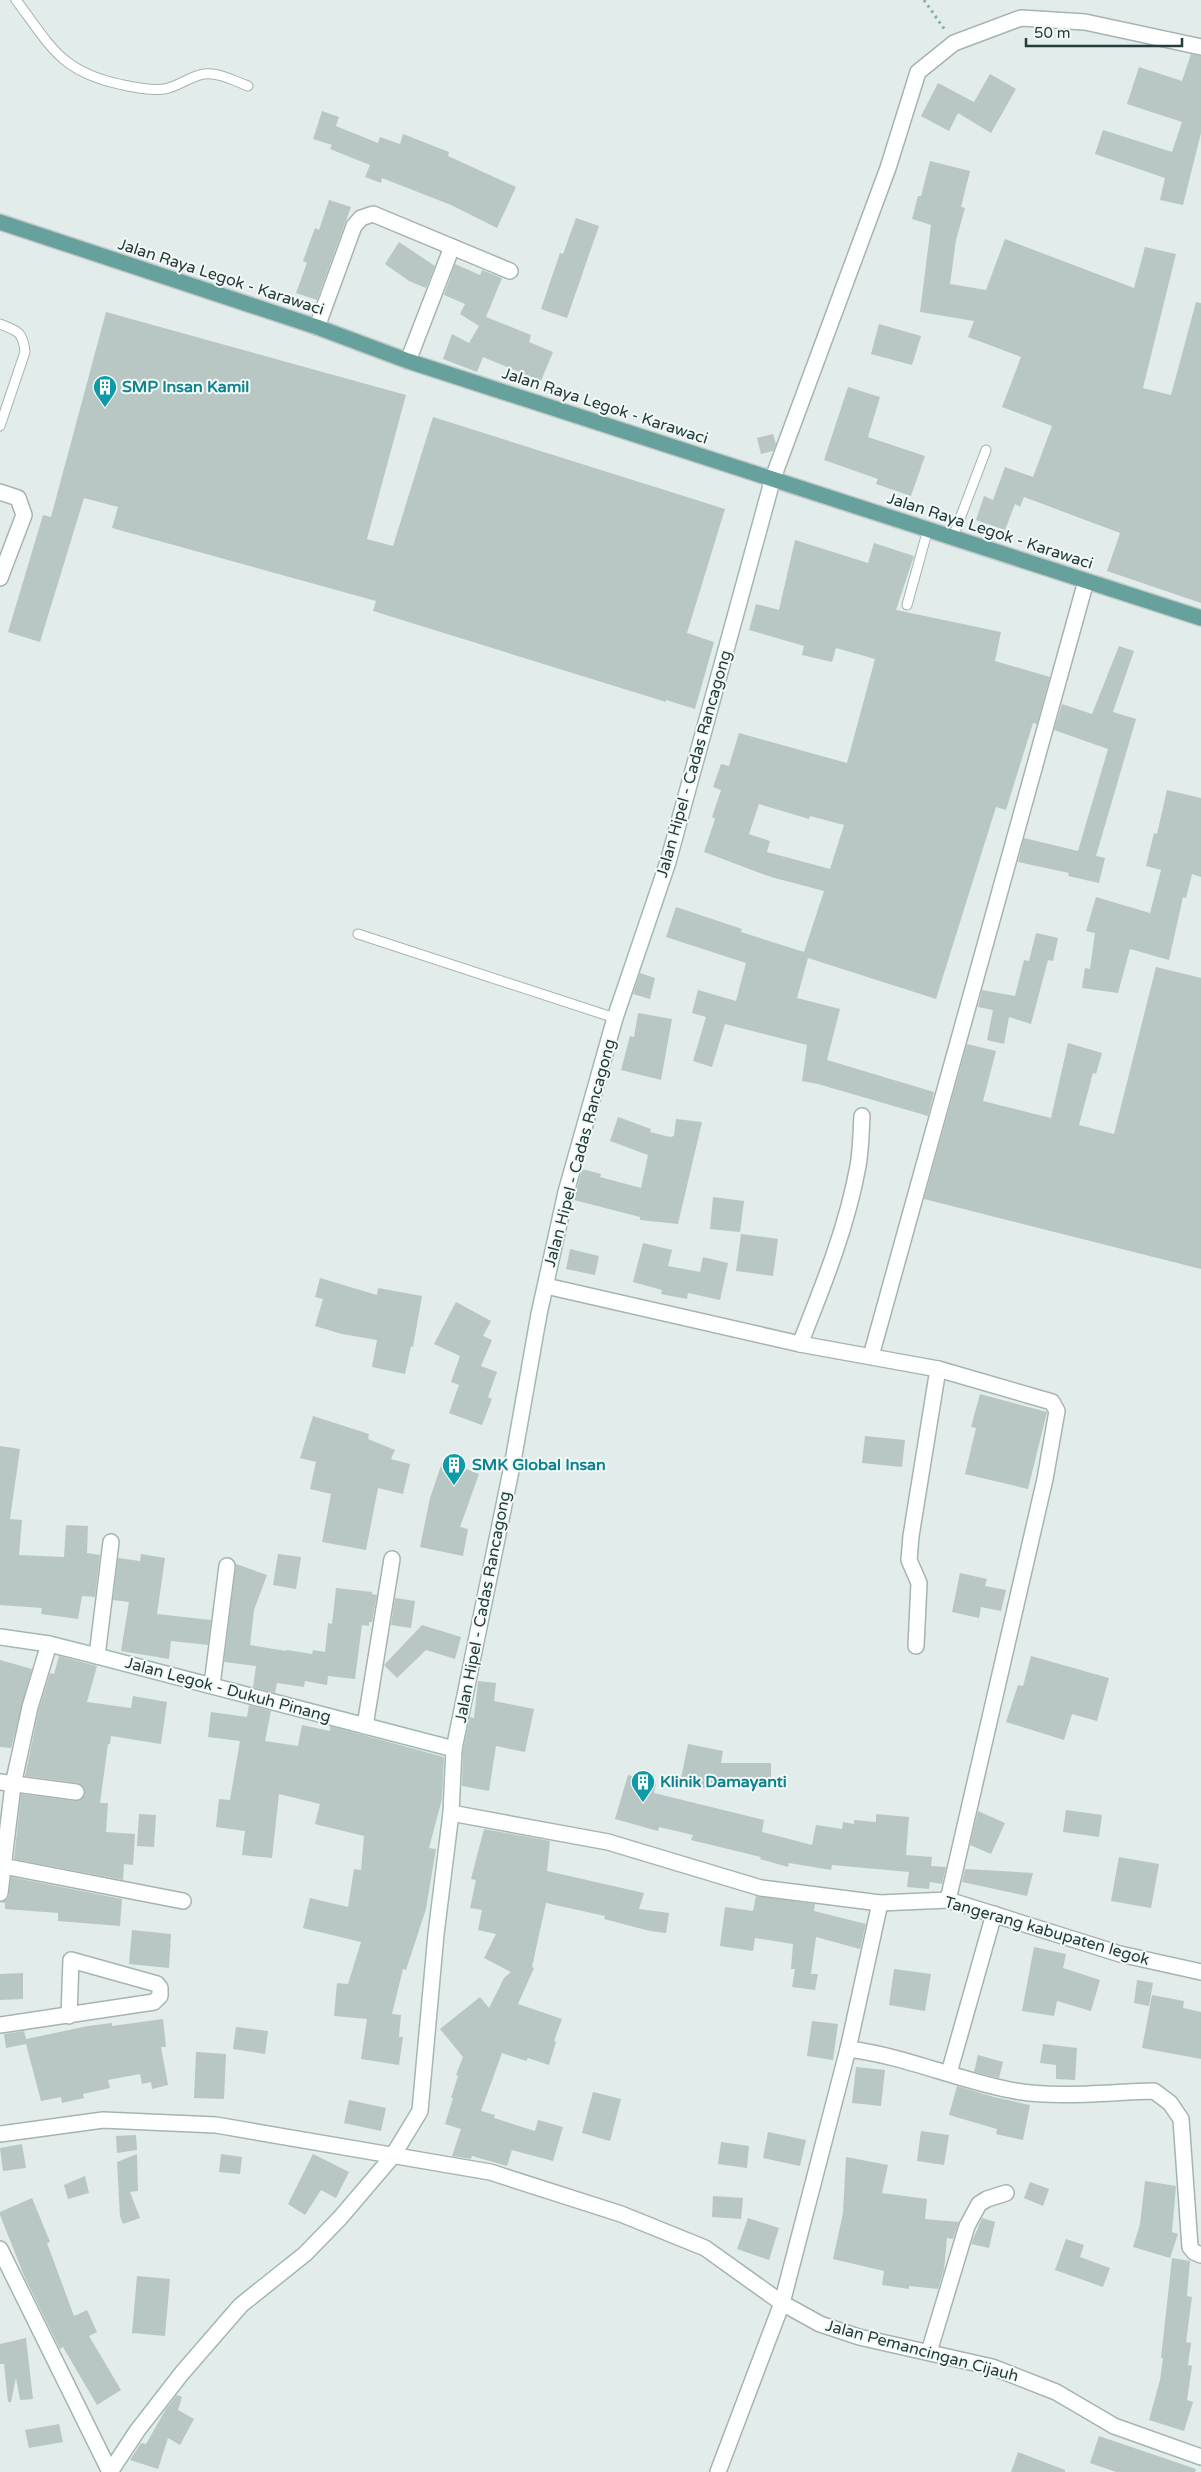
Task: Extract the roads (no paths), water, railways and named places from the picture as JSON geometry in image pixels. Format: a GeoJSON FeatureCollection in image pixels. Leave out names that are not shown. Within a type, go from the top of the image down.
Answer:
{"type":"FeatureCollection","features":[{"type":"Feature","properties":{"kind":"main road","name":"Jalan Raya Legok - Karawaci"},"geometry":{"type":"LineString","coordinates":[[0,222],[317,327],[408,361],[1201,618]]}},
{"type":"Feature","properties":{"kind":"street","name":"Jalan Hipel - Cadas Rancagong"},"geometry":{"type":"LineString","coordinates":[[110,2472],[137,2431],[182,2373],[240,2305],[305,2254],[340,2218],[392,2157],[420,2111],[436,1934],[451,1813],[454,1749],[513,1461],[539,1314],[566,1192],[615,1018],[668,862],[773,478],[888,168],[918,72],[954,43],[1021,18],[1085,22],[1201,47]]}},
{"type":"Feature","properties":{"kind":"street"},"geometry":{"type":"LineString","coordinates":[[317,327],[354,226],[361,218],[373,214],[381,215],[510,271]]}},
{"type":"Feature","properties":{"kind":"street"},"geometry":{"type":"LineString","coordinates":[[408,361],[452,247]]}},
{"type":"Feature","properties":{"kind":"street"},"geometry":{"type":"LineString","coordinates":[[0,492],[18,498],[24,514],[0,578]]}},
{"type":"Feature","properties":{"kind":"street"},"geometry":{"type":"LineString","coordinates":[[871,1356],[1086,581]]}},
{"type":"Feature","properties":{"kind":"street"},"geometry":{"type":"LineString","coordinates":[[800,1344],[835,1254],[850,1205],[859,1164],[862,1116]]}},
{"type":"Feature","properties":{"kind":"street"},"geometry":{"type":"LineString","coordinates":[[546,1286],[800,1344],[938,1369],[1052,1402],[1057,1411],[1045,1479],[948,1900]]}},
{"type":"Feature","properties":{"kind":"street"},"geometry":{"type":"LineString","coordinates":[[916,1646],[919,1583],[909,1560],[911,1536],[938,1369]]}},
{"type":"Feature","properties":{"kind":"street"},"geometry":{"type":"LineString","coordinates":[[98,1656],[111,1542]]}},
{"type":"Feature","properties":{"kind":"street"},"geometry":{"type":"LineString","coordinates":[[365,1726],[392,1558]]}},
{"type":"Feature","properties":{"kind":"street"},"geometry":{"type":"LineString","coordinates":[[212,1685],[227,1566]]}},
{"type":"Feature","properties":{"kind":"street","name":"Jalan Legok - Dukuh Pinang"},"geometry":{"type":"LineString","coordinates":[[0,1637],[49,1644],[98,1656],[454,1749]]}},
{"type":"Feature","properties":{"kind":"street"},"geometry":{"type":"LineString","coordinates":[[0,1893],[3,1866],[6,1784],[49,1644]]}},
{"type":"Feature","properties":{"kind":"street"},"geometry":{"type":"LineString","coordinates":[[6,1784],[76,1792]]}},
{"type":"Feature","properties":{"kind":"street","name":"Tangerang kabupaten legok"},"geometry":{"type":"LineString","coordinates":[[451,1813],[608,1842],[761,1888],[880,1903],[948,1900],[1120,1954],[1201,1972]]}},
{"type":"Feature","properties":{"kind":"street"},"geometry":{"type":"LineString","coordinates":[[3,1866],[182,1901]]}},
{"type":"Feature","properties":{"kind":"street"},"geometry":{"type":"LineString","coordinates":[[718,2472],[782,2303],[848,2049],[880,1903]]}},
{"type":"Feature","properties":{"kind":"street"},"geometry":{"type":"LineString","coordinates":[[949,2073],[994,1914]]}},
{"type":"Feature","properties":{"kind":"street"},"geometry":{"type":"LineString","coordinates":[[0,2025],[69,2016],[154,2002],[160,1996],[160,1988],[157,1984],[71,1960],[69,2016]]}},
{"type":"Feature","properties":{"kind":"street"},"geometry":{"type":"LineString","coordinates":[[848,2049],[882,2053],[1011,2090],[1037,2093],[1154,2092],[1163,2097],[1181,2118],[1190,2247],[1194,2252],[1201,2255]]}},
{"type":"Feature","properties":{"kind":"street","name":"Jalan Pemancingan Cijauh"},"geometry":{"type":"LineString","coordinates":[[0,2134],[103,2120],[216,2125],[392,2157],[490,2172],[621,2214],[705,2248],[782,2303],[820,2324],[859,2337],[992,2367],[1056,2392],[1114,2426],[1201,2457]]}},
{"type":"Feature","properties":{"kind":"street"},"geometry":{"type":"LineString","coordinates":[[930,2352],[967,2226],[979,2204],[987,2198],[1006,2193]]}},
{"type":"Feature","properties":{"kind":"street"},"geometry":{"type":"LineString","coordinates":[[0,2249],[110,2472]]}},
{"type":"Feature","properties":{"kind":"lane"},"geometry":{"type":"LineString","coordinates":[[16,0],[66,64],[84,74],[131,87],[152,89],[165,89],[203,74],[214,74],[248,86]]}},
{"type":"Feature","properties":{"kind":"lane"},"geometry":{"type":"LineString","coordinates":[[0,324],[17,331],[24,339],[25,352],[0,426]]}},
{"type":"Feature","properties":{"kind":"lane"},"geometry":{"type":"LineString","coordinates":[[953,537],[986,450]]}},
{"type":"Feature","properties":{"kind":"lane"},"geometry":{"type":"LineString","coordinates":[[907,605],[928,529]]}},
{"type":"Feature","properties":{"kind":"lane"},"geometry":{"type":"LineString","coordinates":[[358,934],[615,1018]]}},
{"type":"Feature","properties":{"kind":"place","name":"SMP Insan Kamil"},"geometry":{"type":"Point","coordinates":[105,408]}},
{"type":"Feature","properties":{"kind":"place","name":"SMK Global Insan"},"geometry":{"type":"Point","coordinates":[454,1486]}},
{"type":"Feature","properties":{"kind":"place","name":"Klinik Damayanti"},"geometry":{"type":"Point","coordinates":[643,1803]}}]}
